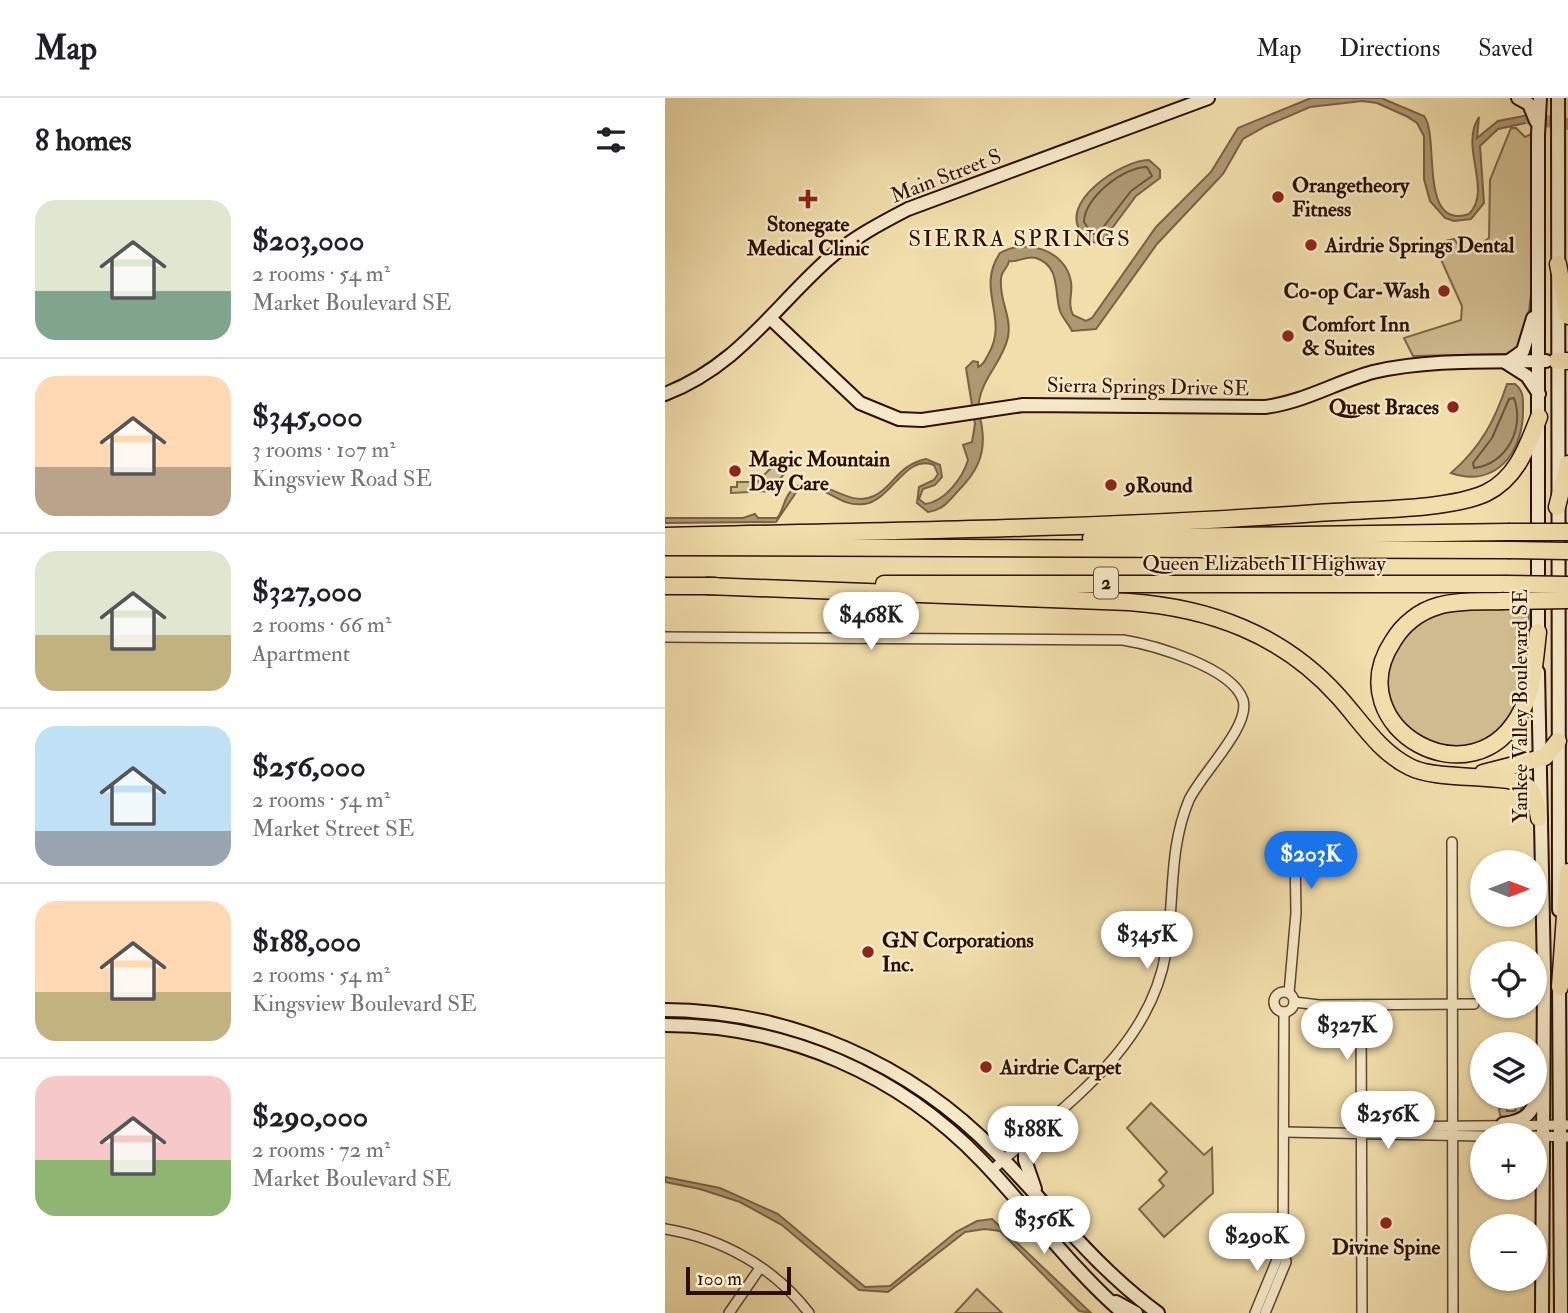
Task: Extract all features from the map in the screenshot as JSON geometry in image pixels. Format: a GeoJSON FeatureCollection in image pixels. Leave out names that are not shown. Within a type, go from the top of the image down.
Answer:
{"type":"FeatureCollection","features":[{"type":"Feature","properties":{"kind":"highway"},"geometry":{"type":"LineString","coordinates":[[1558,264],[1568,316]]}},
{"type":"Feature","properties":{"kind":"highway"},"geometry":{"type":"LineString","coordinates":[[665,536],[1078,526],[1265,517],[1446,502],[1485,494],[1511,473],[1525,453],[1539,417]]}},
{"type":"Feature","properties":{"kind":"highway"},"geometry":{"type":"LineString","coordinates":[[1557,507],[1568,464]]}},
{"type":"Feature","properties":{"kind":"highway"},"geometry":{"type":"LineString","coordinates":[[731,547],[871,541],[1568,532]]}},
{"type":"Feature","properties":{"kind":"highway","name":"Queen Elizabeth II Highway"},"geometry":{"type":"LineString","coordinates":[[665,547],[1568,551]]}},
{"type":"Feature","properties":{"kind":"highway","name":"Queen Elizabeth II Highway"},"geometry":{"type":"LineString","coordinates":[[665,586],[1568,585]]}},
{"type":"Feature","properties":{"kind":"highway"},"geometry":{"type":"LineString","coordinates":[[707,586],[1118,602],[1190,610],[1234,622],[1282,648],[1329,686],[1382,747],[1410,768],[1442,777],[1515,781],[1525,785],[1532,793],[1539,818]]}},
{"type":"Feature","properties":{"kind":"highway"},"geometry":{"type":"LineString","coordinates":[[1538,632],[1527,700],[1505,735],[1487,747],[1455,755],[1433,752],[1409,740],[1387,712],[1380,690],[1382,665],[1391,643],[1416,616],[1434,607],[1502,601],[1568,600]]}},
{"type":"Feature","properties":{"kind":"highway"},"geometry":{"type":"LineString","coordinates":[[1468,778],[1539,759],[1550,753],[1557,741]]}},
{"type":"Feature","properties":{"kind":"highway"},"geometry":{"type":"LineString","coordinates":[[1560,987],[1568,872]]}},
{"type":"Feature","properties":{"kind":"main road","name":"Main Street S"},"geometry":{"type":"LineString","coordinates":[[665,394],[708,374],[735,354],[843,247],[908,209],[1208,98]]}},
{"type":"Feature","properties":{"kind":"main road"},"geometry":{"type":"LineString","coordinates":[[1518,98],[1531,107],[1538,135]]}},
{"type":"Feature","properties":{"kind":"main road","name":"Yankee Valley Boulevard SE"},"geometry":{"type":"LineString","coordinates":[[1540,98],[1538,632],[1544,1032]]}},
{"type":"Feature","properties":{"kind":"main road","name":"Yankee Valley Boulevard SE"},"geometry":{"type":"LineString","coordinates":[[1558,98],[1558,264],[1563,361],[1557,507],[1557,741],[1565,1131],[1561,1313]]}},
{"type":"Feature","properties":{"kind":"main road"},"geometry":{"type":"LineString","coordinates":[[1558,135],[1568,103]]}},
{"type":"Feature","properties":{"kind":"main road"},"geometry":{"type":"LineString","coordinates":[[1504,362],[1518,356],[1527,344],[1539,280]]}},
{"type":"Feature","properties":{"kind":"main road","name":"Sierra Springs Drive SE"},"geometry":{"type":"LineString","coordinates":[[770,318],[841,387],[871,410],[912,421],[1033,405],[1265,407],[1303,400],[1364,375],[1406,366],[1563,361]]}},
{"type":"Feature","properties":{"kind":"main road"},"geometry":{"type":"LineString","coordinates":[[1504,362],[1527,376],[1539,394]]}},
{"type":"Feature","properties":{"kind":"main road"},"geometry":{"type":"LineString","coordinates":[[665,1010],[748,1018],[794,1029],[855,1052],[894,1072],[939,1101],[1003,1159],[1112,1273],[1158,1313]]}},
{"type":"Feature","properties":{"kind":"main road"},"geometry":{"type":"LineString","coordinates":[[665,1024],[720,1028],[769,1037],[860,1069],[900,1091],[938,1119],[991,1171],[1123,1313]]}},
{"type":"Feature","properties":{"kind":"main road"},"geometry":{"type":"LineString","coordinates":[[1509,1123],[1520,1121],[1533,1109]]}},
{"type":"Feature","properties":{"kind":"main road"},"geometry":{"type":"LineString","coordinates":[[1025,1140],[1025,1160],[1037,1196]]}},
{"type":"Feature","properties":{"kind":"main road","name":"Yankee Valley Boulevard SE"},"geometry":{"type":"LineString","coordinates":[[1541,1200],[1542,1313]]}},
{"type":"Feature","properties":{"kind":"main road"},"geometry":{"type":"LineString","coordinates":[[1106,1297],[1136,1313]]}},
{"type":"Feature","properties":{"kind":"street"},"geometry":{"type":"LineString","coordinates":[[665,638],[1123,640],[1191,660],[1224,678],[1241,694],[1245,708],[1242,722],[1201,777],[1181,823],[1171,875],[1167,950],[1160,982],[1148,1009],[1113,1060],[991,1171]]}},
{"type":"Feature","properties":{"kind":"street"},"geometry":{"type":"LineString","coordinates":[[1452,842],[1453,1313]]}},
{"type":"Feature","properties":{"kind":"street"},"geometry":{"type":"LineString","coordinates":[[1295,852],[1296,913],[1289,993],[1294,1002],[1301,1005],[1470,1004]]}},
{"type":"Feature","properties":{"kind":"street"},"geometry":{"type":"LineString","coordinates":[[1289,993],[1282,992],[1274,999],[1277,1010],[1284,1012],[1291,1009],[1294,1002]]}},
{"type":"Feature","properties":{"kind":"street"},"geometry":{"type":"LineString","coordinates":[[1361,1005],[1362,1313]]}},
{"type":"Feature","properties":{"kind":"street"},"geometry":{"type":"LineString","coordinates":[[1265,1313],[1286,1262],[1283,1245],[1284,1012]]}},
{"type":"Feature","properties":{"kind":"street"},"geometry":{"type":"LineString","coordinates":[[1284,1132],[1362,1132],[1380,1136],[1470,1129]]}},
{"type":"Feature","properties":{"kind":"street"},"geometry":{"type":"LineString","coordinates":[[1547,1132],[1565,1131]]}},
{"type":"Feature","properties":{"kind":"street"},"geometry":{"type":"LineString","coordinates":[[1454,1132],[1470,1134]]}},
{"type":"Feature","properties":{"kind":"street"},"geometry":{"type":"LineString","coordinates":[[665,1228],[715,1241],[780,1283],[809,1313]]}},
{"type":"Feature","properties":{"kind":"street"},"geometry":{"type":"LineString","coordinates":[[1255,1313],[1283,1245]]}},
{"type":"Feature","properties":{"kind":"street"},"geometry":{"type":"LineString","coordinates":[[729,1313],[760,1268]]}},
{"type":"Feature","properties":{"kind":"shaded area"},"geometry":{"type":"Polygon","coordinates":[[[1511,128],[1516,128],[1525,137],[1531,134],[1533,267],[1528,320],[1522,345],[1506,354],[1413,356],[1404,338],[1461,320],[1462,306],[1434,244],[1454,239],[1459,246],[1472,250],[1489,238],[1490,180],[1511,128]]]}},
{"type":"Feature","properties":{"kind":"shaded area"},"geometry":{"type":"Polygon","coordinates":[[[780,459],[789,468],[770,491],[731,493],[731,487],[737,487],[737,482],[757,482],[780,459]]]}},
{"type":"Feature","properties":{"kind":"shaded area"},"geometry":{"type":"Polygon","coordinates":[[[1454,608],[1529,608],[1529,657],[1524,693],[1513,717],[1504,728],[1494,736],[1469,746],[1441,745],[1408,731],[1393,710],[1387,686],[1394,649],[1409,629],[1425,617],[1454,608]]]}},
{"type":"Feature","properties":{"kind":"shaded area"},"geometry":{"type":"Polygon","coordinates":[[[1151,1103],[1204,1155],[1212,1148],[1213,1193],[1164,1237],[1139,1209],[1164,1186],[1159,1180],[1167,1172],[1127,1128],[1151,1103]]]}},
{"type":"Feature","properties":{"kind":"shaded area"},"geometry":{"type":"Polygon","coordinates":[[[1499,1109],[1507,1111],[1521,1109],[1520,1114],[1504,1118],[1499,1109]]]}},
{"type":"Feature","properties":{"kind":"shaded area"},"geometry":{"type":"Polygon","coordinates":[[[977,1289],[1002,1313],[955,1313],[977,1289]]]}},
{"type":"Feature","properties":{"kind":"water"},"geometry":{"type":"Polygon","coordinates":[[[1311,98],[1381,98],[1424,116],[1431,142],[1437,196],[1443,209],[1453,215],[1469,214],[1478,193],[1472,141],[1479,117],[1477,138],[1498,121],[1528,115],[1530,122],[1498,129],[1480,146],[1484,203],[1471,219],[1454,221],[1445,218],[1430,201],[1424,179],[1424,136],[1417,123],[1406,116],[1377,103],[1362,101],[1310,107],[1266,126],[1243,139],[1223,174],[1157,244],[1096,329],[1072,331],[1060,311],[1053,274],[1044,262],[1032,257],[1009,261],[1001,276],[1008,337],[1002,354],[981,392],[981,455],[970,477],[942,507],[928,512],[917,503],[919,487],[934,480],[938,474],[934,465],[924,463],[907,471],[874,501],[864,504],[849,503],[812,487],[797,491],[776,522],[665,523],[665,518],[743,518],[755,514],[758,518],[777,518],[789,493],[802,485],[821,486],[852,498],[863,499],[881,492],[908,466],[926,459],[940,465],[942,477],[935,485],[923,489],[919,499],[925,504],[939,499],[957,481],[968,460],[963,445],[972,442],[975,424],[966,368],[973,361],[978,362],[978,367],[982,365],[994,342],[996,329],[991,279],[993,266],[1000,253],[1021,247],[1033,247],[1053,255],[1068,271],[1073,315],[1086,321],[1092,318],[1156,227],[1211,172],[1238,128],[1311,98]]]}},
{"type":"Feature","properties":{"kind":"water"},"geometry":{"type":"Polygon","coordinates":[[[1149,160],[1160,170],[1160,178],[1136,196],[1101,243],[1088,239],[1077,221],[1078,209],[1085,197],[1109,175],[1137,162],[1149,160]]]}},
{"type":"Feature","properties":{"kind":"water"},"geometry":{"type":"Polygon","coordinates":[[[1507,384],[1515,384],[1523,399],[1522,424],[1513,451],[1494,471],[1482,476],[1467,477],[1451,473],[1471,453],[1486,432],[1507,384]]]}},
{"type":"Feature","properties":{"kind":"water"},"geometry":{"type":"Polygon","coordinates":[[[665,1177],[720,1188],[778,1214],[865,1287],[890,1286],[956,1232],[977,1221],[992,1219],[1091,1313],[1079,1311],[1000,1231],[985,1229],[965,1232],[888,1292],[859,1290],[782,1225],[740,1202],[700,1189],[665,1182],[665,1177]]]}},
{"type":"Feature","properties":{"kind":"waterway"},"geometry":{"type":"LineString","coordinates":[[1530,119],[1568,124]]}},
{"type":"Feature","properties":{"kind":"place","name":"Orangetheory Fitness"},"geometry":{"type":"Point","coordinates":[1278,197]}},
{"type":"Feature","properties":{"kind":"place","name":"Stonegate Medical Clinic"},"geometry":{"type":"Point","coordinates":[808,199]}},
{"type":"Feature","properties":{"kind":"place","name":"Airdrie Springs Dental"},"geometry":{"type":"Point","coordinates":[1311,245]}},
{"type":"Feature","properties":{"kind":"place","name":"Co-op Car-Wash"},"geometry":{"type":"Point","coordinates":[1444,291]}},
{"type":"Feature","properties":{"kind":"place","name":"Comfort Inn & Suites"},"geometry":{"type":"Point","coordinates":[1288,336]}},
{"type":"Feature","properties":{"kind":"place","name":"Quest Braces"},"geometry":{"type":"Point","coordinates":[1453,407]}},
{"type":"Feature","properties":{"kind":"place","name":"Magic Mountain Day Care"},"geometry":{"type":"Point","coordinates":[735,471]}},
{"type":"Feature","properties":{"kind":"place","name":"9Round"},"geometry":{"type":"Point","coordinates":[1111,485]}},
{"type":"Feature","properties":{"kind":"place","name":"GN Corporations Inc."},"geometry":{"type":"Point","coordinates":[868,952]}},
{"type":"Feature","properties":{"kind":"place","name":"Airdrie Carpet"},"geometry":{"type":"Point","coordinates":[986,1067]}},
{"type":"Feature","properties":{"kind":"place","name":"Divine Spine"},"geometry":{"type":"Point","coordinates":[1386,1223]}},
{"type":"Feature","properties":{"kind":"district","name":"SIERRA SPRINGS"},"geometry":{"type":"Point","coordinates":[1020,238]}}]}
